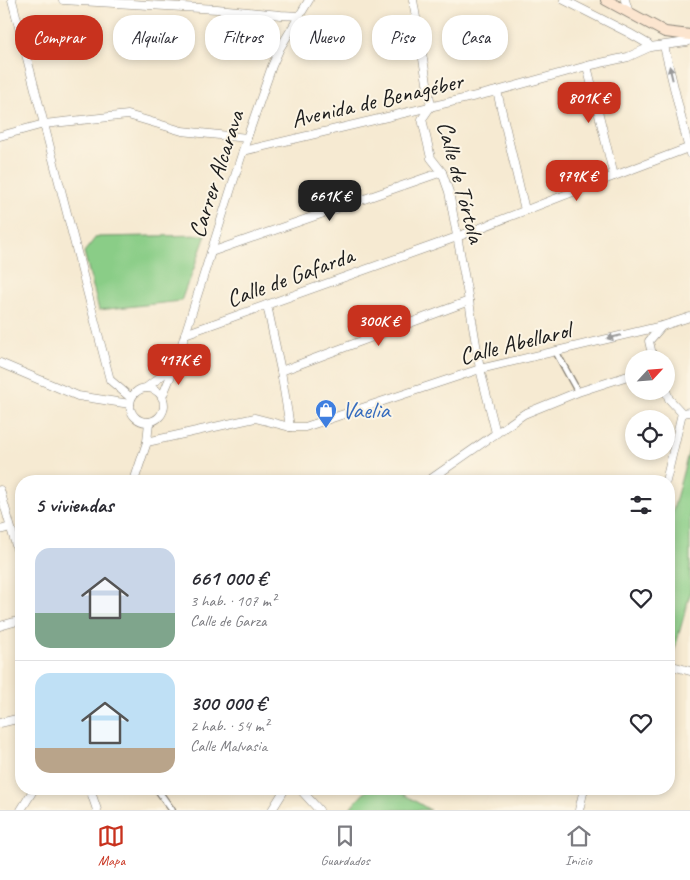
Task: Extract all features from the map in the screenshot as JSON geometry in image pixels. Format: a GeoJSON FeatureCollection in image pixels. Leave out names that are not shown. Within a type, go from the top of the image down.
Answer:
{"type":"FeatureCollection","features":[{"type":"Feature","properties":{"kind":"main road"},"geometry":{"type":"LineString","coordinates":[[606,0],[665,32],[690,35]]}},
{"type":"Feature","properties":{"kind":"street"},"geometry":{"type":"LineString","coordinates":[[12,0],[110,380],[131,401]]}},
{"type":"Feature","properties":{"kind":"street"},"geometry":{"type":"LineString","coordinates":[[63,0],[217,9],[290,16]]}},
{"type":"Feature","properties":{"kind":"street","name":"Carrer Alcarava"},"geometry":{"type":"LineString","coordinates":[[300,15],[308,0]]}},
{"type":"Feature","properties":{"kind":"street","name":"Calle de Tórtola"},"geometry":{"type":"LineString","coordinates":[[413,0],[431,106],[422,118],[431,158],[442,172],[449,192],[480,369],[496,433]]}},
{"type":"Feature","properties":{"kind":"street"},"geometry":{"type":"LineString","coordinates":[[564,0],[648,44],[650,47]]}},
{"type":"Feature","properties":{"kind":"street"},"geometry":{"type":"LineString","coordinates":[[625,0],[629,13]]}},
{"type":"Feature","properties":{"kind":"street","name":"Carrer Alcarava"},"geometry":{"type":"LineString","coordinates":[[162,398],[175,366],[247,138],[272,66],[290,31]]}},
{"type":"Feature","properties":{"kind":"street","name":"Avenida de Benagéber"},"geometry":{"type":"LineString","coordinates":[[243,151],[497,91],[628,56],[650,47],[690,40]]}},
{"type":"Feature","properties":{"kind":"street"},"geometry":{"type":"LineString","coordinates":[[664,46],[687,126],[689,151]]}},
{"type":"Feature","properties":{"kind":"street"},"geometry":{"type":"LineString","coordinates":[[586,66],[614,176]]}},
{"type":"Feature","properties":{"kind":"street"},"geometry":{"type":"LineString","coordinates":[[497,91],[525,210]]}},
{"type":"Feature","properties":{"kind":"street"},"geometry":{"type":"LineString","coordinates":[[0,136],[44,124],[128,115],[182,131],[247,138]]}},
{"type":"Feature","properties":{"kind":"street","name":"Calle de Gafarda"},"geometry":{"type":"LineString","coordinates":[[185,334],[457,237],[614,176],[689,151]]}},
{"type":"Feature","properties":{"kind":"street"},"geometry":{"type":"LineString","coordinates":[[211,252],[442,172]]}},
{"type":"Feature","properties":{"kind":"street"},"geometry":{"type":"LineString","coordinates":[[282,371],[469,302]]}},
{"type":"Feature","properties":{"kind":"street"},"geometry":{"type":"LineString","coordinates":[[267,305],[282,371],[290,426]]}},
{"type":"Feature","properties":{"kind":"street","name":"Calle Abellarol"},"geometry":{"type":"LineString","coordinates":[[147,442],[255,418],[290,426],[305,427],[480,369],[662,326],[690,316]]}},
{"type":"Feature","properties":{"kind":"street"},"geometry":{"type":"LineString","coordinates":[[651,350],[649,341],[662,326]]}},
{"type":"Feature","properties":{"kind":"street"},"geometry":{"type":"LineString","coordinates":[[556,352],[578,392]]}},
{"type":"Feature","properties":{"kind":"street"},"geometry":{"type":"LineString","coordinates":[[0,363],[78,396],[131,401]]}},
{"type":"Feature","properties":{"kind":"street"},"geometry":{"type":"LineString","coordinates":[[146,388],[159,393],[164,406],[157,419],[148,422],[134,417],[130,409],[134,393],[146,388],[175,366]]}},
{"type":"Feature","properties":{"kind":"street"},"geometry":{"type":"LineString","coordinates":[[436,475],[524,414],[578,392],[625,377]]}},
{"type":"Feature","properties":{"kind":"street"},"geometry":{"type":"LineString","coordinates":[[668,475],[686,412],[671,400]]}},
{"type":"Feature","properties":{"kind":"street"},"geometry":{"type":"LineString","coordinates":[[136,475],[147,442],[148,422]]}},
{"type":"Feature","properties":{"kind":"street"},"geometry":{"type":"LineString","coordinates":[[0,490],[15,543]]}},
{"type":"Feature","properties":{"kind":"street"},"geometry":{"type":"LineString","coordinates":[[0,530],[10,527]]}},
{"type":"Feature","properties":{"kind":"street"},"geometry":{"type":"LineString","coordinates":[[0,626],[15,622]]}},
{"type":"Feature","properties":{"kind":"street"},"geometry":{"type":"LineString","coordinates":[[675,667],[690,671]]}},
{"type":"Feature","properties":{"kind":"street"},"geometry":{"type":"LineString","coordinates":[[0,723],[15,719]]}},
{"type":"Feature","properties":{"kind":"street"},"geometry":{"type":"LineString","coordinates":[[22,810],[30,795]]}},
{"type":"Feature","properties":{"kind":"street"},"geometry":{"type":"LineString","coordinates":[[92,795],[97,810]]}},
{"type":"Feature","properties":{"kind":"street"},"geometry":{"type":"LineString","coordinates":[[162,795],[172,810]]}},
{"type":"Feature","properties":{"kind":"street"},"geometry":{"type":"LineString","coordinates":[[272,810],[281,795]]}},
{"type":"Feature","properties":{"kind":"street"},"geometry":{"type":"LineString","coordinates":[[305,795],[319,810]]}},
{"type":"Feature","properties":{"kind":"street"},"geometry":{"type":"LineString","coordinates":[[579,810],[583,795]]}},
{"type":"Feature","properties":{"kind":"green space"},"geometry":{"type":"Polygon","coordinates":[[[206,235],[181,301],[99,310],[84,252],[96,237],[206,235]]]}},
{"type":"Feature","properties":{"kind":"green space"},"geometry":{"type":"Polygon","coordinates":[[[690,446],[690,594],[675,648],[675,502],[690,446]]]}},
{"type":"Feature","properties":{"kind":"green space"},"geometry":{"type":"Polygon","coordinates":[[[362,795],[405,795],[430,810],[348,810],[362,795]]]}},
{"type":"Feature","properties":{"kind":"place","name":"Vaelia"},"geometry":{"type":"Point","coordinates":[326,429]}}]}
